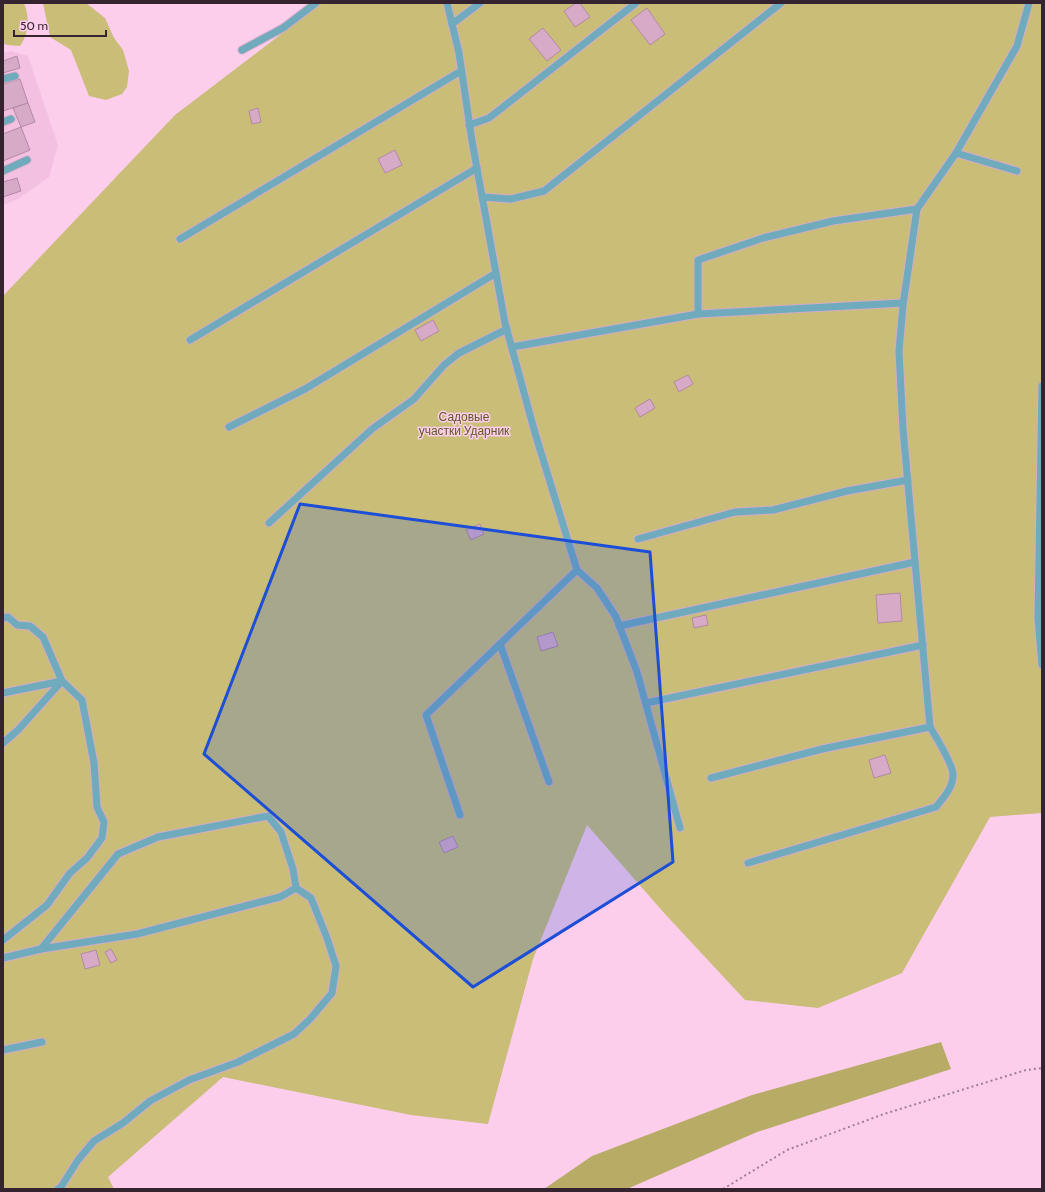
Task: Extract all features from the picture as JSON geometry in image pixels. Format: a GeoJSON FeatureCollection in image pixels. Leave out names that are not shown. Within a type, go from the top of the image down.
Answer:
{"type":"FeatureCollection","features":[{"type":"Feature","properties":{"kind":"lane"},"geometry":{"type":"LineString","coordinates":[[242,50],[283,28],[316,3]]}},
{"type":"Feature","properties":{"kind":"lane"},"geometry":{"type":"LineString","coordinates":[[446,3],[452,24],[461,71],[477,168],[507,329],[535,433],[577,570],[597,588],[616,617],[637,672],[680,828]]}},
{"type":"Feature","properties":{"kind":"lane"},"geometry":{"type":"LineString","coordinates":[[452,24],[480,3]]}},
{"type":"Feature","properties":{"kind":"lane"},"geometry":{"type":"LineString","coordinates":[[470,125],[489,118],[636,3]]}},
{"type":"Feature","properties":{"kind":"lane"},"geometry":{"type":"LineString","coordinates":[[483,197],[511,199],[544,191],[781,3]]}},
{"type":"Feature","properties":{"kind":"lane"},"geometry":{"type":"LineString","coordinates":[[748,863],[936,807],[947,794],[953,774],[942,748],[930,727],[915,562],[899,351],[903,303],[917,210],[956,153],[1017,46],[1029,3]]}},
{"type":"Feature","properties":{"kind":"lane"},"geometry":{"type":"LineString","coordinates":[[180,239],[461,71]]}},
{"type":"Feature","properties":{"kind":"lane"},"geometry":{"type":"LineString","coordinates":[[3,79],[16,76]]}},
{"type":"Feature","properties":{"kind":"lane"},"geometry":{"type":"LineString","coordinates":[[3,122],[11,119]]}},
{"type":"Feature","properties":{"kind":"lane"},"geometry":{"type":"LineString","coordinates":[[956,153],[1017,171]]}},
{"type":"Feature","properties":{"kind":"lane"},"geometry":{"type":"LineString","coordinates":[[3,171],[27,160]]}},
{"type":"Feature","properties":{"kind":"lane"},"geometry":{"type":"LineString","coordinates":[[190,340],[477,168]]}},
{"type":"Feature","properties":{"kind":"lane"},"geometry":{"type":"LineString","coordinates":[[698,314],[698,260],[763,238],[833,221],[917,210]]}},
{"type":"Feature","properties":{"kind":"lane"},"geometry":{"type":"LineString","coordinates":[[229,427],[305,389],[496,273]]}},
{"type":"Feature","properties":{"kind":"lane"},"geometry":{"type":"LineString","coordinates":[[512,347],[698,314],[903,303]]}},
{"type":"Feature","properties":{"kind":"lane"},"geometry":{"type":"LineString","coordinates":[[269,523],[372,429],[414,399],[444,365],[459,353],[507,329]]}},
{"type":"Feature","properties":{"kind":"lane"},"geometry":{"type":"LineString","coordinates":[[1042,389],[1038,618],[1042,665]]}},
{"type":"Feature","properties":{"kind":"lane"},"geometry":{"type":"LineString","coordinates":[[638,540],[735,512],[773,510],[847,491],[908,480]]}},
{"type":"Feature","properties":{"kind":"lane"},"geometry":{"type":"LineString","coordinates":[[620,626],[915,562]]}},
{"type":"Feature","properties":{"kind":"lane"},"geometry":{"type":"LineString","coordinates":[[460,815],[426,715],[577,570]]}},
{"type":"Feature","properties":{"kind":"lane"},"geometry":{"type":"LineString","coordinates":[[3,618],[8,617],[17,625],[30,626],[43,637],[62,681],[82,700],[94,763],[97,807],[104,822],[102,838],[87,858],[70,873],[47,905],[3,940]]}},
{"type":"Feature","properties":{"kind":"lane"},"geometry":{"type":"LineString","coordinates":[[500,644],[549,782]]}},
{"type":"Feature","properties":{"kind":"lane"},"geometry":{"type":"LineString","coordinates":[[646,704],[923,645]]}},
{"type":"Feature","properties":{"kind":"lane"},"geometry":{"type":"LineString","coordinates":[[3,693],[62,681]]}},
{"type":"Feature","properties":{"kind":"lane"},"geometry":{"type":"LineString","coordinates":[[3,743],[18,730],[62,681]]}},
{"type":"Feature","properties":{"kind":"lane"},"geometry":{"type":"LineString","coordinates":[[711,778],[822,749],[930,727]]}},
{"type":"Feature","properties":{"kind":"lane"},"geometry":{"type":"LineString","coordinates":[[41,949],[118,854],[158,837],[268,816],[281,832],[293,869],[296,888],[311,898],[327,938],[336,966],[332,993],[310,1019],[294,1034],[238,1062],[189,1080],[150,1101],[123,1123],[94,1141],[78,1160],[61,1188],[58,1189]]}},
{"type":"Feature","properties":{"kind":"lane"},"geometry":{"type":"LineString","coordinates":[[3,958],[41,949],[137,934],[280,897],[296,888]]}},
{"type":"Feature","properties":{"kind":"lane"},"geometry":{"type":"LineString","coordinates":[[3,1050],[42,1042]]}},
{"type":"Feature","properties":{"kind":"path"},"geometry":{"type":"LineString","coordinates":[[723,1189],[787,1150],[884,1114],[1026,1070],[1042,1068]]}},
{"type":"Feature","properties":{"kind":"highlighted area"},"geometry":{"type":"Polygon","coordinates":[[[300,504],[650,552],[673,862],[473,987],[204,754],[300,504]]]}},
{"type":"Feature","properties":{"kind":"shaded area"},"geometry":{"type":"Polygon","coordinates":[[[11,51],[28,56],[58,145],[49,177],[18,199],[3,205],[3,53],[11,51]]]}},
{"type":"Feature","properties":{"kind":"shaded area"},"geometry":{"type":"Polygon","coordinates":[[[941,1042],[951,1069],[757,1132],[627,1189],[544,1189],[592,1156],[752,1095],[941,1042]]]}},
{"type":"Feature","properties":{"kind":"green space"},"geometry":{"type":"Polygon","coordinates":[[[3,3],[24,3],[28,25],[27,31],[20,46],[7,45],[3,43],[3,3]]]}},
{"type":"Feature","properties":{"kind":"green space"},"geometry":{"type":"Polygon","coordinates":[[[43,3],[86,3],[105,18],[114,38],[123,50],[129,71],[127,87],[122,94],[106,100],[89,96],[71,50],[50,37],[43,3]]]}},
{"type":"Feature","properties":{"kind":"green space","name":"Садовые участки Ударник"},"geometry":{"type":"Polygon","coordinates":[[[322,3],[1042,3],[1042,813],[990,817],[902,973],[818,1008],[745,1000],[665,914],[587,825],[533,959],[488,1124],[411,1115],[223,1077],[108,1177],[114,1189],[3,1189],[3,296],[175,115],[322,3]]]}},
{"type":"Feature","properties":{"kind":"building"},"geometry":{"type":"Polygon","coordinates":[[[576,3],[580,3],[590,17],[575,27],[564,11],[576,3]]]}},
{"type":"Feature","properties":{"kind":"building"},"geometry":{"type":"Polygon","coordinates":[[[647,8],[665,34],[650,45],[631,20],[647,8]]]}},
{"type":"Feature","properties":{"kind":"building"},"geometry":{"type":"Polygon","coordinates":[[[543,28],[561,50],[547,61],[529,39],[543,28]]]}},
{"type":"Feature","properties":{"kind":"building"},"geometry":{"type":"Polygon","coordinates":[[[17,56],[20,68],[3,73],[3,61],[17,56]]]}},
{"type":"Feature","properties":{"kind":"building"},"geometry":{"type":"Polygon","coordinates":[[[20,79],[28,103],[3,111],[3,84],[20,79]]]}},
{"type":"Feature","properties":{"kind":"building"},"geometry":{"type":"Polygon","coordinates":[[[28,103],[35,122],[21,127],[13,108],[28,103]]]}},
{"type":"Feature","properties":{"kind":"building"},"geometry":{"type":"Polygon","coordinates":[[[258,108],[261,122],[252,124],[249,111],[258,108]]]}},
{"type":"Feature","properties":{"kind":"building"},"geometry":{"type":"Polygon","coordinates":[[[21,127],[30,150],[3,161],[3,134],[21,127]]]}},
{"type":"Feature","properties":{"kind":"building"},"geometry":{"type":"Polygon","coordinates":[[[395,150],[402,165],[385,173],[378,159],[395,150]]]}},
{"type":"Feature","properties":{"kind":"building"},"geometry":{"type":"Polygon","coordinates":[[[17,178],[21,191],[3,197],[3,182],[17,178]]]}},
{"type":"Feature","properties":{"kind":"building"},"geometry":{"type":"Polygon","coordinates":[[[433,320],[439,331],[421,341],[415,330],[433,320]]]}},
{"type":"Feature","properties":{"kind":"building"},"geometry":{"type":"Polygon","coordinates":[[[688,375],[693,384],[679,392],[674,382],[688,375]]]}},
{"type":"Feature","properties":{"kind":"building"},"geometry":{"type":"Polygon","coordinates":[[[650,399],[655,408],[640,417],[635,408],[650,399]]]}},
{"type":"Feature","properties":{"kind":"building"},"geometry":{"type":"Polygon","coordinates":[[[480,524],[484,534],[471,540],[466,530],[480,524]]]}},
{"type":"Feature","properties":{"kind":"building"},"geometry":{"type":"Polygon","coordinates":[[[900,593],[902,621],[878,623],[876,595],[900,593]]]}},
{"type":"Feature","properties":{"kind":"building"},"geometry":{"type":"Polygon","coordinates":[[[706,615],[708,625],[694,628],[692,618],[706,615]]]}},
{"type":"Feature","properties":{"kind":"building"},"geometry":{"type":"Polygon","coordinates":[[[553,632],[558,646],[541,651],[537,637],[553,632]]]}},
{"type":"Feature","properties":{"kind":"building"},"geometry":{"type":"Polygon","coordinates":[[[885,755],[891,773],[874,778],[869,760],[885,755]]]}},
{"type":"Feature","properties":{"kind":"building"},"geometry":{"type":"Polygon","coordinates":[[[453,836],[458,847],[444,853],[439,842],[453,836]]]}},
{"type":"Feature","properties":{"kind":"building"},"geometry":{"type":"Polygon","coordinates":[[[111,949],[117,960],[111,963],[105,952],[111,949]]]}},
{"type":"Feature","properties":{"kind":"building"},"geometry":{"type":"Polygon","coordinates":[[[96,950],[100,965],[85,969],[81,954],[96,950]]]}}]}
